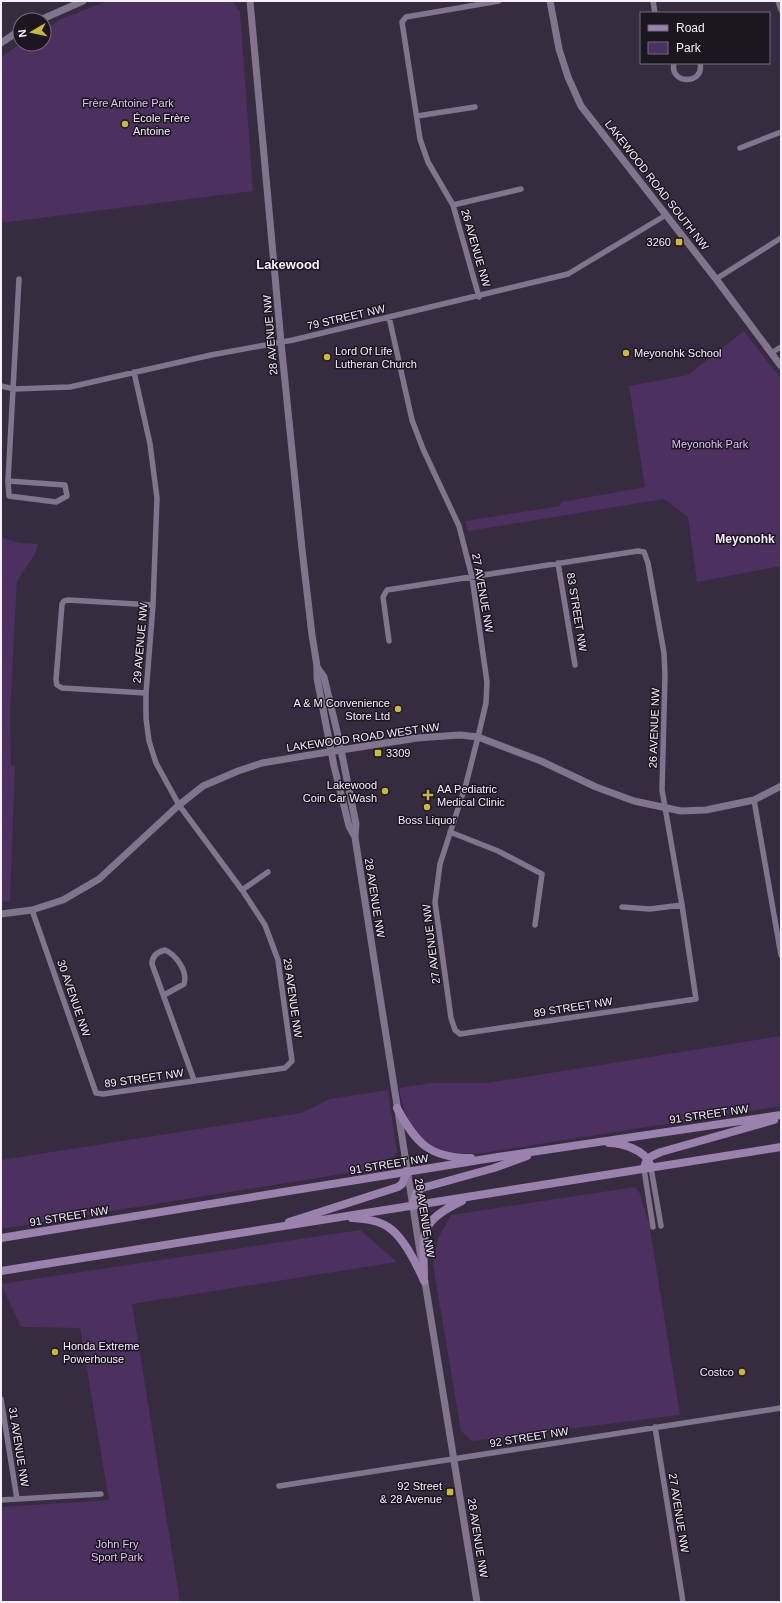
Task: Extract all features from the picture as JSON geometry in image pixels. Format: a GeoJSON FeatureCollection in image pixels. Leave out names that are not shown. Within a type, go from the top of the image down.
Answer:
{"type":"FeatureCollection","features":[{"type":"Feature","properties":{"kind":"main road"},"geometry":{"type":"LineString","coordinates":[[397,1108],[412,1134],[427,1148],[444,1155],[459,1157],[498,1157]]}},
{"type":"Feature","properties":{"kind":"main road","name":"91 STREET NW"},"geometry":{"type":"LineString","coordinates":[[1,1238],[498,1157],[781,1115]]}},
{"type":"Feature","properties":{"kind":"main road"},"geometry":{"type":"LineString","coordinates":[[648,1159],[661,1152],[781,1118]]}},
{"type":"Feature","properties":{"kind":"main road"},"geometry":{"type":"LineString","coordinates":[[575,1145],[607,1143],[621,1144],[648,1159]]}},
{"type":"Feature","properties":{"kind":"main road"},"geometry":{"type":"LineString","coordinates":[[1,1270],[781,1148]]}},
{"type":"Feature","properties":{"kind":"main road"},"geometry":{"type":"LineString","coordinates":[[412,1206],[416,1193],[422,1188],[494,1168],[543,1151]]}},
{"type":"Feature","properties":{"kind":"main road"},"geometry":{"type":"LineString","coordinates":[[648,1159],[648,1169]]}},
{"type":"Feature","properties":{"kind":"main road"},"geometry":{"type":"LineString","coordinates":[[280,1226],[297,1218],[398,1187],[402,1184],[407,1172]]}},
{"type":"Feature","properties":{"kind":"main road"},"geometry":{"type":"LineString","coordinates":[[424,1281],[424,1240],[428,1225],[440,1212],[472,1196]]}},
{"type":"Feature","properties":{"kind":"main road"},"geometry":{"type":"LineString","coordinates":[[339,1217],[368,1220],[388,1227],[414,1259],[424,1281]]}},
{"type":"Feature","properties":{"kind":"street"},"geometry":{"type":"LineString","coordinates":[[52,15],[83,1]]}},
{"type":"Feature","properties":{"kind":"street"},"geometry":{"type":"LineString","coordinates":[[245,1],[251,14]]}},
{"type":"Feature","properties":{"kind":"street","name":"28 AVENUE NW"},"geometry":{"type":"LineString","coordinates":[[250,1],[281,342],[302,549],[317,666],[316,678],[330,752],[349,826],[355,837]]}},
{"type":"Feature","properties":{"kind":"street","name":"26 AVENUE NW"},"geometry":{"type":"LineString","coordinates":[[479,296],[453,205],[428,162],[420,139],[402,22],[406,16],[499,1]]}},
{"type":"Feature","properties":{"kind":"street","name":"LAKEWOOD ROAD SOUTH NW"},"geometry":{"type":"LineString","coordinates":[[550,1],[559,49],[568,77],[581,106],[716,279],[781,366]]}},
{"type":"Feature","properties":{"kind":"street"},"geometry":{"type":"LineString","coordinates":[[653,1],[655,12]]}},
{"type":"Feature","properties":{"kind":"street"},"geometry":{"type":"LineString","coordinates":[[778,1],[781,10]]}},
{"type":"Feature","properties":{"kind":"street"},"geometry":{"type":"LineString","coordinates":[[1,42],[12,35]]}},
{"type":"Feature","properties":{"kind":"street"},"geometry":{"type":"LineString","coordinates":[[674,64],[674,72],[679,78],[690,79],[697,76],[700,72],[700,64]]}},
{"type":"Feature","properties":{"kind":"street"},"geometry":{"type":"LineString","coordinates":[[417,116],[475,107]]}},
{"type":"Feature","properties":{"kind":"street"},"geometry":{"type":"LineString","coordinates":[[740,148],[781,132]]}},
{"type":"Feature","properties":{"kind":"street","name":"26 AVENUE NW"},"geometry":{"type":"LineString","coordinates":[[453,205],[521,189]]}},
{"type":"Feature","properties":{"kind":"street","name":"79 STREET NW"},"geometry":{"type":"LineString","coordinates":[[1,386],[14,389],[70,387],[211,355],[281,342],[568,274],[666,216]]}},
{"type":"Feature","properties":{"kind":"street"},"geometry":{"type":"LineString","coordinates":[[716,279],[781,238]]}},
{"type":"Feature","properties":{"kind":"street"},"geometry":{"type":"LineString","coordinates":[[8,481],[65,485],[67,496],[56,502],[9,496],[8,481],[19,279]]}},
{"type":"Feature","properties":{"kind":"street","name":"27 AVENUE NW"},"geometry":{"type":"LineString","coordinates":[[389,317],[412,420],[423,449],[459,526],[472,577],[487,682],[486,704],[466,784],[440,864],[435,902],[451,1018],[455,1030]]}},
{"type":"Feature","properties":{"kind":"street"},"geometry":{"type":"LineString","coordinates":[[771,353],[781,347]]}},
{"type":"Feature","properties":{"kind":"street","name":"29 AVENUE NW"},"geometry":{"type":"LineString","coordinates":[[134,372],[150,444],[157,498],[153,605],[146,693],[146,718],[149,741],[156,763],[179,805],[242,890],[265,925],[278,960],[292,1061],[285,1068]]}},
{"type":"Feature","properties":{"kind":"street","name":"83 STREET NW"},"geometry":{"type":"LineString","coordinates":[[389,641],[383,597],[388,590],[638,551],[644,552]]}},
{"type":"Feature","properties":{"kind":"street","name":"26 AVENUE NW"},"geometry":{"type":"LineString","coordinates":[[644,552],[648,563],[664,653],[665,675],[662,790],[682,905],[696,999]]}},
{"type":"Feature","properties":{"kind":"street","name":"83 STREET NW"},"geometry":{"type":"LineString","coordinates":[[558,563],[575,665]]}},
{"type":"Feature","properties":{"kind":"street"},"geometry":{"type":"LineString","coordinates":[[146,693],[62,688],[57,684],[56,680],[62,604],[64,601],[68,600],[153,605]]}},
{"type":"Feature","properties":{"kind":"street","name":"28 AVENUE NW"},"geometry":{"type":"LineString","coordinates":[[317,666],[324,677],[356,824],[355,837],[412,1206],[477,1602]]}},
{"type":"Feature","properties":{"kind":"street","name":"LAKEWOOD ROAD WEST NW"},"geometry":{"type":"LineString","coordinates":[[1,914],[32,910],[63,900],[99,879],[179,805],[203,786],[238,771],[262,763],[341,750],[417,738],[460,735],[478,737],[541,761],[596,786],[634,801],[681,811],[706,810],[754,800],[781,786]]}},
{"type":"Feature","properties":{"kind":"street"},"geometry":{"type":"LineString","coordinates":[[754,800],[781,955]]}},
{"type":"Feature","properties":{"kind":"street"},"geometry":{"type":"LineString","coordinates":[[450,832],[498,851],[542,874],[535,925]]}},
{"type":"Feature","properties":{"kind":"street"},"geometry":{"type":"LineString","coordinates":[[242,890],[268,872]]}},
{"type":"Feature","properties":{"kind":"street"},"geometry":{"type":"LineString","coordinates":[[622,907],[650,909],[682,905]]}},
{"type":"Feature","properties":{"kind":"street","name":"30 AVENUE NW"},"geometry":{"type":"LineString","coordinates":[[32,910],[96,1093]]}},
{"type":"Feature","properties":{"kind":"street","name":"89 STREET NW"},"geometry":{"type":"LineString","coordinates":[[164,995],[184,984],[186,976],[185,972],[173,955],[165,950],[155,955],[152,962],[194,1080]]}},
{"type":"Feature","properties":{"kind":"street","name":"89 STREET NW"},"geometry":{"type":"LineString","coordinates":[[455,1030],[460,1034],[696,999]]}},
{"type":"Feature","properties":{"kind":"street","name":"89 STREET NW"},"geometry":{"type":"LineString","coordinates":[[96,1093],[103,1094],[285,1068]]}},
{"type":"Feature","properties":{"kind":"street"},"geometry":{"type":"LineString","coordinates":[[648,1169],[661,1226]]}},
{"type":"Feature","properties":{"kind":"street"},"geometry":{"type":"LineString","coordinates":[[648,1169],[653,1227]]}},
{"type":"Feature","properties":{"kind":"street","name":"31 AVENUE NW"},"geometry":{"type":"LineString","coordinates":[[1,1399],[17,1499]]}},
{"type":"Feature","properties":{"kind":"street","name":"92 STREET NW"},"geometry":{"type":"LineString","coordinates":[[279,1486],[781,1408]]}},
{"type":"Feature","properties":{"kind":"street","name":"27 AVENUE NW"},"geometry":{"type":"LineString","coordinates":[[655,1428],[683,1602]]}},
{"type":"Feature","properties":{"kind":"street"},"geometry":{"type":"LineString","coordinates":[[1,1500],[102,1494]]}},
{"type":"Feature","properties":{"kind":"green space","name":"Frère Antoine Park"},"geometry":{"type":"Polygon","coordinates":[[[108,1],[233,1],[240,12],[253,191],[1,223],[1,57],[12,49],[12,52],[52,52],[52,25],[63,18],[108,1]]]}},
{"type":"Feature","properties":{"kind":"green space","name":"Meyonohk Park"},"geometry":{"type":"Polygon","coordinates":[[[744,331],[781,379],[781,566],[697,582],[688,517],[664,499],[468,531],[465,521],[560,506],[562,502],[645,487],[629,386],[688,375],[744,331]]]}},
{"type":"Feature","properties":{"kind":"green space"},"geometry":{"type":"Polygon","coordinates":[[[1,537],[19,543],[38,544],[35,554],[17,581],[10,712],[11,765],[15,766],[10,901],[1,902],[1,537]]]}},
{"type":"Feature","properties":{"kind":"green space"},"geometry":{"type":"Polygon","coordinates":[[[781,1036],[781,1106],[483,1153],[449,1152],[436,1148],[425,1141],[416,1132],[409,1120],[403,1106],[399,1088],[432,1083],[487,1083],[781,1036]]]}},
{"type":"Feature","properties":{"kind":"green space"},"geometry":{"type":"Polygon","coordinates":[[[388,1090],[397,1152],[391,1161],[379,1168],[1,1229],[1,1160],[301,1113],[330,1099],[388,1090]]]}},
{"type":"Feature","properties":{"kind":"green space"},"geometry":{"type":"Polygon","coordinates":[[[635,1187],[640,1194],[649,1223],[680,1415],[472,1441],[461,1431],[433,1265],[438,1238],[451,1215],[635,1187]]]}},
{"type":"Feature","properties":{"kind":"green space","name":"John Fry Sport Park"},"geometry":{"type":"Polygon","coordinates":[[[360,1230],[397,1262],[132,1304],[180,1602],[1,1602],[1,1507],[109,1500],[80,1328],[21,1327],[1,1284],[360,1230]]]}},
{"type":"Feature","properties":{"kind":"place","name":"École Frère Antoine"},"geometry":{"type":"Point","coordinates":[125,124]}},
{"type":"Feature","properties":{"kind":"place","name":"3260"},"geometry":{"type":"Point","coordinates":[679,242]}},
{"type":"Feature","properties":{"kind":"place","name":"Meyonohk School"},"geometry":{"type":"Point","coordinates":[626,353]}},
{"type":"Feature","properties":{"kind":"place","name":"Lord Of Life Lutheran Church"},"geometry":{"type":"Point","coordinates":[327,357]}},
{"type":"Feature","properties":{"kind":"place","name":"A & M Convenience Store Ltd"},"geometry":{"type":"Point","coordinates":[398,709]}},
{"type":"Feature","properties":{"kind":"place","name":"3309"},"geometry":{"type":"Point","coordinates":[378,753]}},
{"type":"Feature","properties":{"kind":"place","name":"Lakewood Coin Car Wash"},"geometry":{"type":"Point","coordinates":[385,791]}},
{"type":"Feature","properties":{"kind":"place","name":"AA Pediatric Medical Clinic"},"geometry":{"type":"Point","coordinates":[428,795]}},
{"type":"Feature","properties":{"kind":"place","name":"Boss Liquor"},"geometry":{"type":"Point","coordinates":[427,807]}},
{"type":"Feature","properties":{"kind":"place","name":"Honda Extreme Powerhouse"},"geometry":{"type":"Point","coordinates":[55,1352]}},
{"type":"Feature","properties":{"kind":"place","name":"Costco"},"geometry":{"type":"Point","coordinates":[742,1372]}},
{"type":"Feature","properties":{"kind":"place","name":"92 Street & 28 Avenue"},"geometry":{"type":"Point","coordinates":[450,1492]}},
{"type":"Feature","properties":{"kind":"district","name":"Lakewood"},"geometry":{"type":"Point","coordinates":[288,264]}},
{"type":"Feature","properties":{"kind":"district","name":"Meyonohk"},"geometry":{"type":"Point","coordinates":[745,539]}}]}
